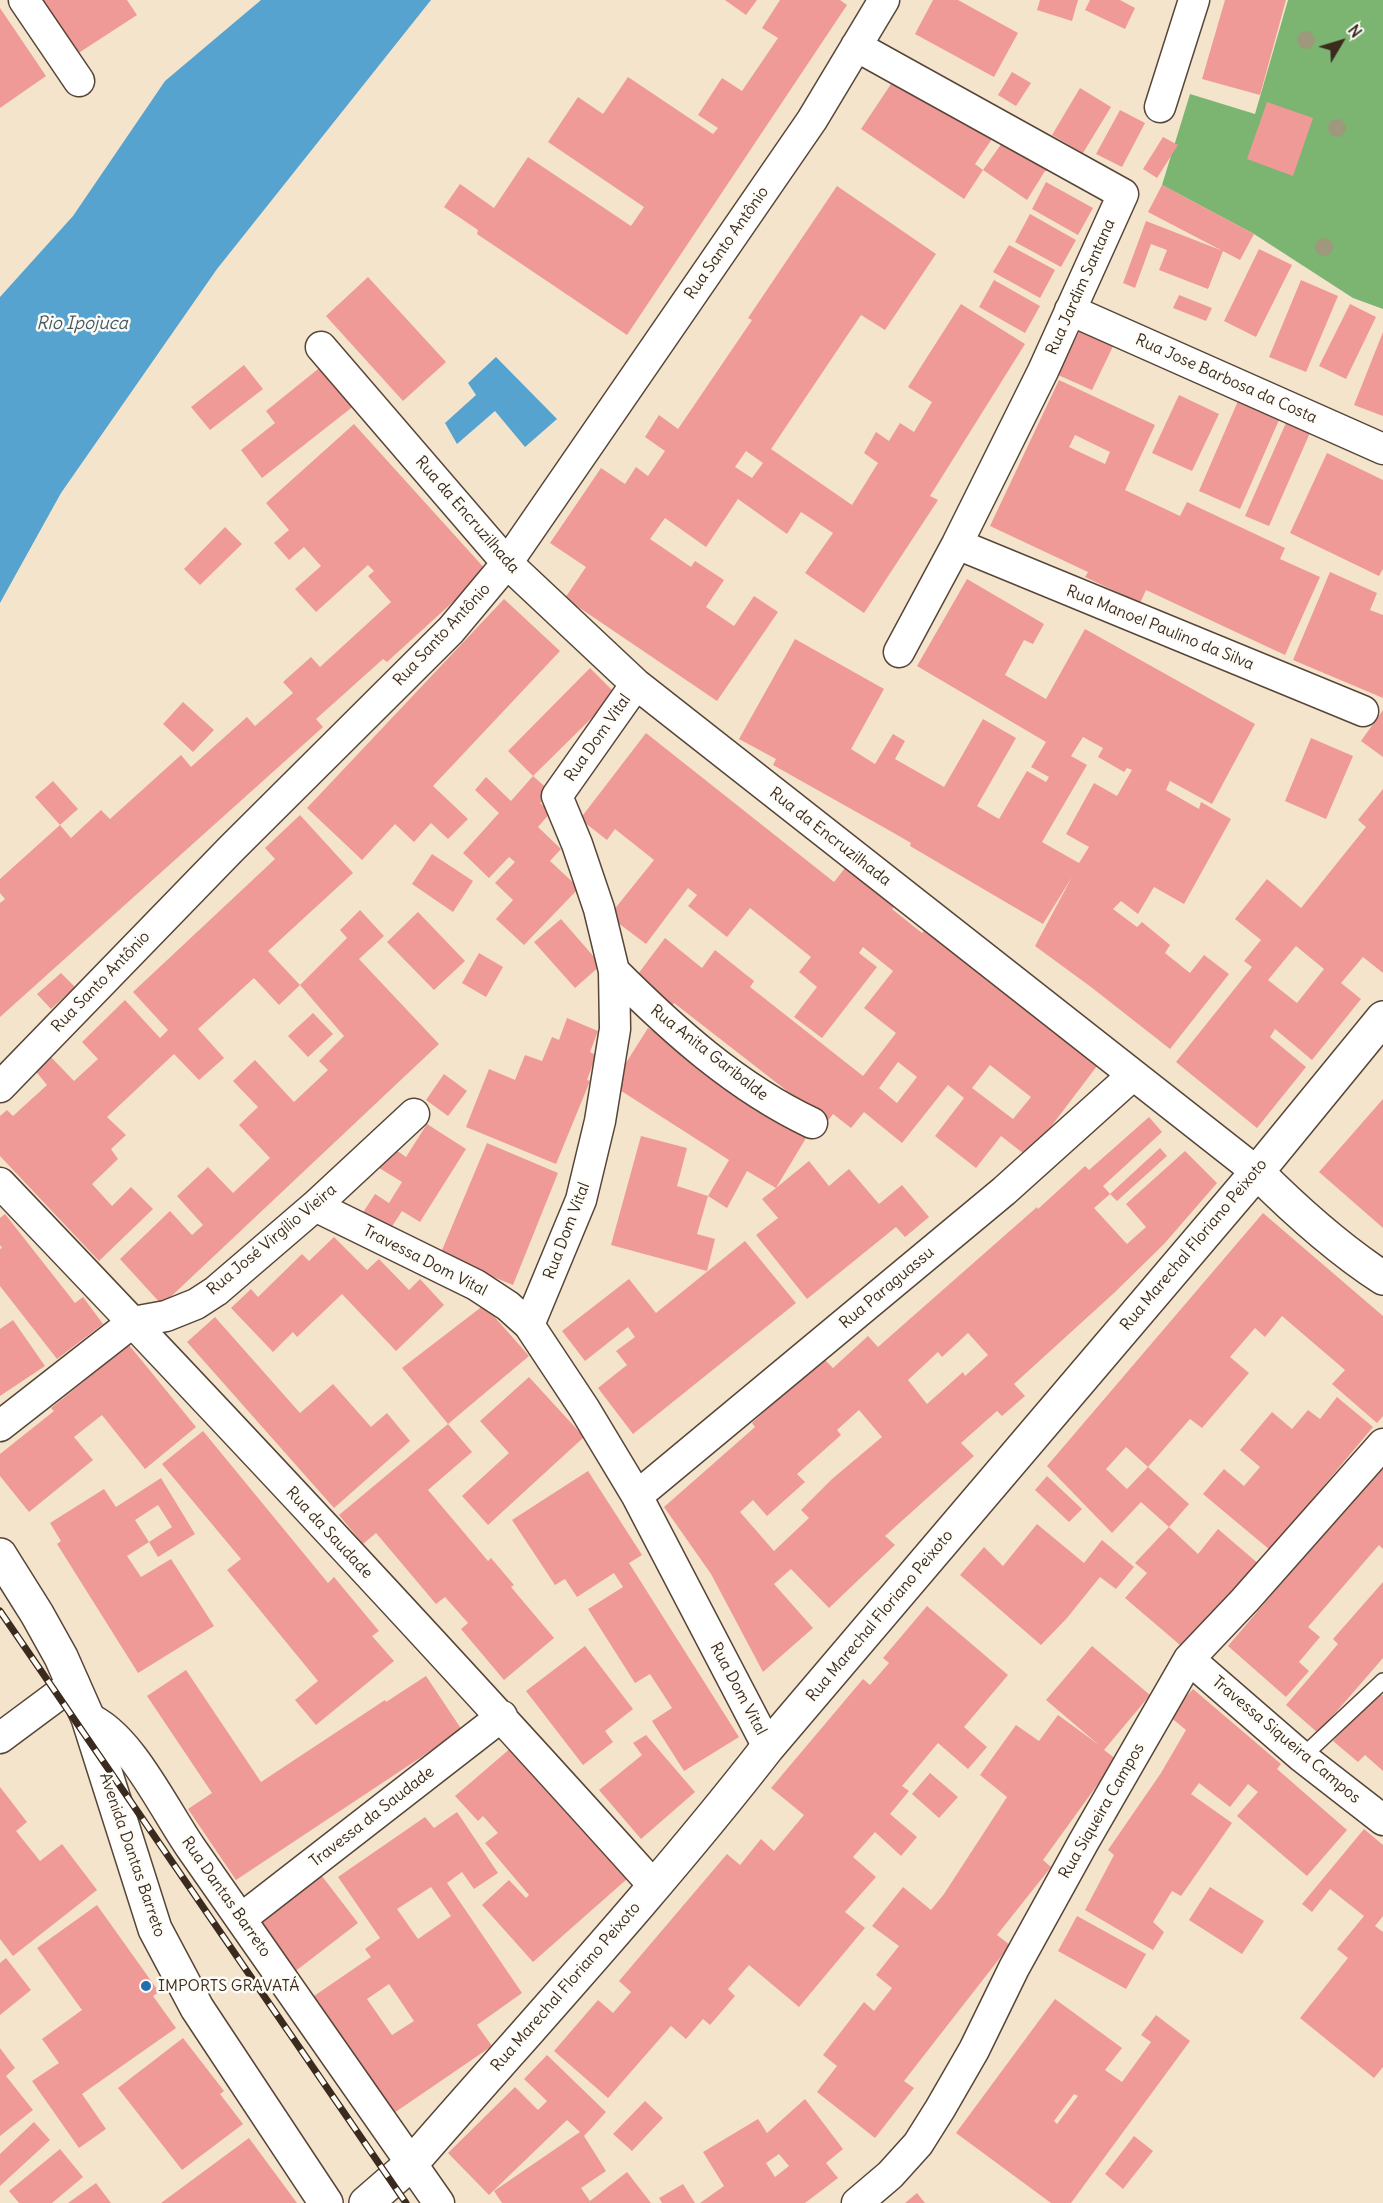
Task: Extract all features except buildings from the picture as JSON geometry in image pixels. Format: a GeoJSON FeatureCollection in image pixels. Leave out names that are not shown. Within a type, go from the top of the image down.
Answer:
{"type":"FeatureCollection","features":[{"type":"Feature","properties":{"kind":"street"},"geometry":{"type":"LineString","coordinates":[[24,0],[79,81]]}},
{"type":"Feature","properties":{"kind":"street","name":"Rua Santo Antônio"},"geometry":{"type":"LineString","coordinates":[[0,1087],[231,849],[451,630],[507,563],[812,120],[884,0]]}},
{"type":"Feature","properties":{"kind":"street"},"geometry":{"type":"LineString","coordinates":[[1160,107],[1194,0]]}},
{"type":"Feature","properties":{"kind":"street","name":"Rua Jardim Santana"},"geometry":{"type":"LineString","coordinates":[[856,46],[1123,194],[1043,371],[957,544],[899,652]]}},
{"type":"Feature","properties":{"kind":"street","name":"Rua Jose Barbosa da Costa"},"geometry":{"type":"LineString","coordinates":[[1070,310],[1383,449]]}},
{"type":"Feature","properties":{"kind":"street","name":"Rua da Encruzilhada"},"geometry":{"type":"LineString","coordinates":[[321,347],[507,563],[636,684],[1257,1172],[1299,1214],[1355,1259],[1383,1278]]}},
{"type":"Feature","properties":{"kind":"street","name":"Rua Manoel Paulino da Silva"},"geometry":{"type":"LineString","coordinates":[[957,544],[1363,711]]}},
{"type":"Feature","properties":{"kind":"street","name":"Rua Dom Vital"},"geometry":{"type":"LineString","coordinates":[[636,684],[557,796],[577,844],[599,909],[614,971],[615,1029],[591,1164],[573,1223],[529,1325],[584,1408],[637,1496],[768,1747]]}},
{"type":"Feature","properties":{"kind":"street","name":"Rua Anita Garibalde"},"geometry":{"type":"LineString","coordinates":[[614,971],[667,1023],[721,1066],[763,1098],[812,1123]]}},
{"type":"Feature","properties":{"kind":"street","name":"Rua Marechal Floriano Peixoto"},"geometry":{"type":"LineString","coordinates":[[366,2203],[411,2164],[654,1886],[736,1789],[768,1747],[1257,1172],[1383,1018]]}},
{"type":"Feature","properties":{"kind":"street","name":"Rua Paraguassu"},"geometry":{"type":"LineString","coordinates":[[637,1496],[1004,1191],[1133,1075]]}},
{"type":"Feature","properties":{"kind":"street","name":"Rua José Virgílio Vieira"},"geometry":{"type":"LineString","coordinates":[[0,1426],[133,1322],[166,1316],[195,1304],[216,1291],[315,1206],[414,1114]]}},
{"type":"Feature","properties":{"kind":"street","name":"Rua da Saudade"},"geometry":{"type":"LineString","coordinates":[[0,1183],[502,1716],[654,1886]]}},
{"type":"Feature","properties":{"kind":"street","name":"Travessa Dom Vital"},"geometry":{"type":"LineString","coordinates":[[315,1206],[476,1285],[508,1306],[529,1325]]}},
{"type":"Feature","properties":{"kind":"street","name":"Rua Siqueira Campos"},"geometry":{"type":"LineString","coordinates":[[857,2203],[890,2175],[918,2144],[940,2109],[1071,1864],[1189,1659],[1245,1600],[1383,1444]]}},
{"type":"Feature","properties":{"kind":"street","name":"Avenida Dantas Barreto"},"geometry":{"type":"LineString","coordinates":[[0,1555],[37,1614],[74,1683],[88,1718],[155,1929],[197,2008],[326,2203]]}},
{"type":"Feature","properties":{"kind":"street","name":"Travessa Siqueira Campos"},"geometry":{"type":"LineString","coordinates":[[1189,1659],[1302,1757],[1383,1820]]}},
{"type":"Feature","properties":{"kind":"street"},"geometry":{"type":"LineString","coordinates":[[0,1738],[74,1683]]}},
{"type":"Feature","properties":{"kind":"street","name":"Travessa da Saudade"},"geometry":{"type":"LineString","coordinates":[[242,1917],[502,1716]]}},
{"type":"Feature","properties":{"kind":"street","name":"Rua Dantas Barreto"},"geometry":{"type":"LineString","coordinates":[[88,1718],[99,1722],[117,1738],[190,1847],[242,1917],[439,2203]]}},
{"type":"Feature","properties":{"kind":"lane"},"geometry":{"type":"LineString","coordinates":[[1302,1757],[1383,1681]]}},
{"type":"Feature","properties":{"kind":"green space"},"geometry":{"type":"Polygon","coordinates":[[[1288,0],[1383,0],[1383,309],[1353,298],[1254,234],[1162,185],[1190,94],[1255,114],[1288,0]]]}},
{"type":"Feature","properties":{"kind":"water","name":"Rio Ipojuca"},"geometry":{"type":"Polygon","coordinates":[[[261,0],[431,0],[217,269],[61,493],[0,603],[0,297],[73,216],[165,81],[261,0]]]}},
{"type":"Feature","properties":{"kind":"water"},"geometry":{"type":"Polygon","coordinates":[[[496,357],[557,419],[525,447],[495,411],[457,444],[445,423],[476,395],[468,383],[496,357]]]}},
{"type":"Feature","properties":{"kind":"railway"},"geometry":{"type":"LineString","coordinates":[[0,1611],[406,2203]]}},
{"type":"Feature","properties":{"kind":"place","name":"IMPORTS GRAVATÁ"},"geometry":{"type":"Point","coordinates":[146,1986]}}]}
